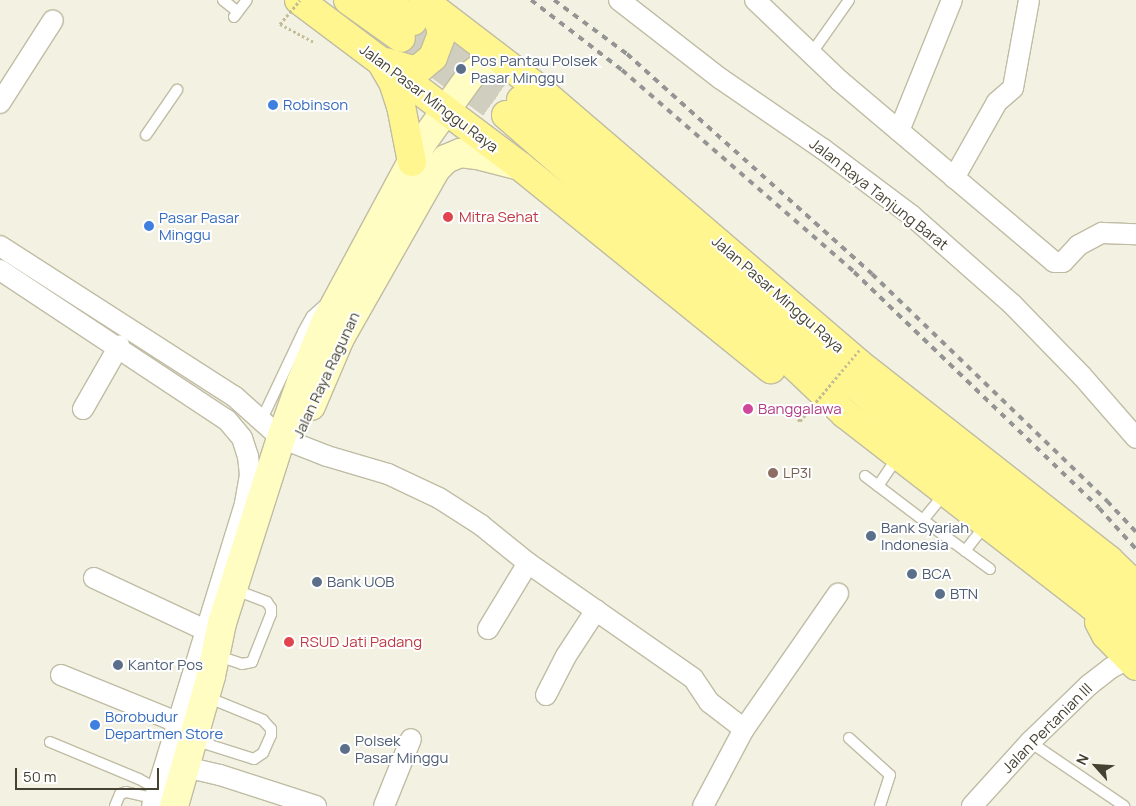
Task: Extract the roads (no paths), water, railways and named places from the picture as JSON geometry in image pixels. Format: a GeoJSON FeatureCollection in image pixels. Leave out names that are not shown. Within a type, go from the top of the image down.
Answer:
{"type":"FeatureCollection","features":[{"type":"Feature","properties":{"kind":"main road","name":"Jalan Pasar Minggu Raya"},"geometry":{"type":"LineString","coordinates":[[299,0],[520,166],[771,369],[809,396],[845,414]]}},
{"type":"Feature","properties":{"kind":"main road","name":"Jalan Pasar Minggu Raya"},"geometry":{"type":"LineString","coordinates":[[348,0],[415,15]]}},
{"type":"Feature","properties":{"kind":"main road","name":"Jalan Pasar Minggu Raya"},"geometry":{"type":"LineString","coordinates":[[385,0],[499,59],[534,85],[882,395],[1135,608]]}},
{"type":"Feature","properties":{"kind":"main road"},"geometry":{"type":"LineString","coordinates":[[377,58],[405,69],[413,70],[420,68],[433,57],[442,34],[439,22],[415,15]]}},
{"type":"Feature","properties":{"kind":"main road"},"geometry":{"type":"LineString","coordinates":[[377,58],[389,72],[393,82],[404,118],[412,162]]}},
{"type":"Feature","properties":{"kind":"main road","name":"Jalan Raya Ragunan"},"geometry":{"type":"LineString","coordinates":[[288,442],[340,338],[367,266],[386,232],[412,162],[446,109],[471,75],[487,62],[499,59]]}},
{"type":"Feature","properties":{"kind":"main road","name":"Jalan Pasar Minggu Raya"},"geometry":{"type":"LineString","coordinates":[[1133,654],[1091,606],[845,414],[514,108],[882,395],[1109,560],[1136,586]]}},
{"type":"Feature","properties":{"kind":"main road","name":"Jalan Raya Ragunan"},"geometry":{"type":"LineString","coordinates":[[386,232],[446,159],[460,153],[520,166]]}},
{"type":"Feature","properties":{"kind":"main road","name":"Jalan Raya Ragunan"},"geometry":{"type":"LineString","coordinates":[[163,800],[208,668],[241,591],[288,442],[301,382],[326,321],[337,300],[367,266]]}},
{"type":"Feature","properties":{"kind":"street"},"geometry":{"type":"LineString","coordinates":[[756,0],[811,54],[1054,262],[1062,262],[1079,244],[1102,233],[1136,234]]}},
{"type":"Feature","properties":{"kind":"street"},"geometry":{"type":"LineString","coordinates":[[899,131],[952,0]]}},
{"type":"Feature","properties":{"kind":"street"},"geometry":{"type":"LineString","coordinates":[[954,178],[997,102],[1013,88],[1029,0]]}},
{"type":"Feature","properties":{"kind":"street","name":"Jalan Raya Tanjung Barat"},"geometry":{"type":"LineString","coordinates":[[627,2],[721,79],[823,149],[911,215],[1012,304],[1082,376],[1136,438]]}},
{"type":"Feature","properties":{"kind":"street"},"geometry":{"type":"LineString","coordinates":[[0,103],[53,20]]}},
{"type":"Feature","properties":{"kind":"street"},"geometry":{"type":"LineString","coordinates":[[0,246],[234,396],[261,421],[288,442],[388,474],[432,494],[481,525],[528,563],[692,678],[709,702],[744,729]]}},
{"type":"Feature","properties":{"kind":"street"},"geometry":{"type":"LineString","coordinates":[[0,270],[119,346],[83,409]]}},
{"type":"Feature","properties":{"kind":"street","name":"Jalan Raya Ragunan"},"geometry":{"type":"LineString","coordinates":[[119,346],[221,415],[242,438],[248,456],[250,474],[245,504],[208,668]]}},
{"type":"Feature","properties":{"kind":"street"},"geometry":{"type":"LineString","coordinates":[[488,629],[528,563]]}},
{"type":"Feature","properties":{"kind":"street"},"geometry":{"type":"LineString","coordinates":[[94,578],[208,668]]}},
{"type":"Feature","properties":{"kind":"street"},"geometry":{"type":"LineString","coordinates":[[703,806],[744,729],[838,594]]}},
{"type":"Feature","properties":{"kind":"street"},"geometry":{"type":"LineString","coordinates":[[546,695],[566,656],[596,610]]}},
{"type":"Feature","properties":{"kind":"street","name":"Jalan Pertanian III"},"geometry":{"type":"LineString","coordinates":[[972,806],[1035,737],[1072,702],[1105,672],[1133,654]]}},
{"type":"Feature","properties":{"kind":"street"},"geometry":{"type":"LineString","coordinates":[[61,675],[185,731]]}},
{"type":"Feature","properties":{"kind":"street"},"geometry":{"type":"LineString","coordinates":[[384,806],[411,739]]}},
{"type":"Feature","properties":{"kind":"street"},"geometry":{"type":"LineString","coordinates":[[175,765],[220,775],[316,806]]}},
{"type":"Feature","properties":{"kind":"lane"},"geometry":{"type":"LineString","coordinates":[[223,0],[236,14],[247,0]]}},
{"type":"Feature","properties":{"kind":"lane"},"geometry":{"type":"LineString","coordinates":[[811,54],[849,0]]}},
{"type":"Feature","properties":{"kind":"lane"},"geometry":{"type":"LineString","coordinates":[[149,131],[175,94]]}},
{"type":"Feature","properties":{"kind":"lane","name":"Jalan Raya Ragunan"},"geometry":{"type":"LineString","coordinates":[[261,421],[312,316],[327,304],[337,300]]}},
{"type":"Feature","properties":{"kind":"lane"},"geometry":{"type":"LineString","coordinates":[[878,486],[898,456]]}},
{"type":"Feature","properties":{"kind":"lane"},"geometry":{"type":"LineString","coordinates":[[864,476],[990,569]]}},
{"type":"Feature","properties":{"kind":"lane"},"geometry":{"type":"LineString","coordinates":[[923,520],[945,493]]}},
{"type":"Feature","properties":{"kind":"lane"},"geometry":{"type":"LineString","coordinates":[[965,551],[986,524]]}},
{"type":"Feature","properties":{"kind":"lane"},"geometry":{"type":"LineString","coordinates":[[208,668],[252,662],[272,614],[267,602],[241,591]]}},
{"type":"Feature","properties":{"kind":"lane"},"geometry":{"type":"LineString","coordinates":[[185,731],[254,759],[263,753],[271,735],[271,728],[208,668]]}},
{"type":"Feature","properties":{"kind":"lane"},"geometry":{"type":"LineString","coordinates":[[1035,737],[1124,806]]}},
{"type":"Feature","properties":{"kind":"lane"},"geometry":{"type":"LineString","coordinates":[[849,738],[890,775],[880,806]]}},
{"type":"Feature","properties":{"kind":"lane"},"geometry":{"type":"LineString","coordinates":[[50,742],[139,779],[163,800]]}},
{"type":"Feature","properties":{"kind":"lane"},"geometry":{"type":"LineString","coordinates":[[115,806],[120,794],[126,792],[163,800]]}},
{"type":"Feature","properties":{"kind":"tunnel"},"geometry":{"type":"LineString","coordinates":[[413,21],[521,100]]}},
{"type":"Feature","properties":{"kind":"tunnel"},"geometry":{"type":"LineString","coordinates":[[401,38],[506,115]]}},
{"type":"Feature","properties":{"kind":"railway"},"geometry":{"type":"LineString","coordinates":[[531,0],[622,70],[854,272],[1099,508],[1136,549]]}},
{"type":"Feature","properties":{"kind":"railway"},"geometry":{"type":"LineString","coordinates":[[554,0],[627,54],[872,274],[1107,501],[1136,532]]}},
{"type":"Feature","properties":{"kind":"place","name":"Pos Pantau Polsek Pasar Minggu"},"geometry":{"type":"Point","coordinates":[461,69]}},
{"type":"Feature","properties":{"kind":"place","name":"Robinson"},"geometry":{"type":"Point","coordinates":[273,105]}},
{"type":"Feature","properties":{"kind":"place","name":"Mitra Sehat"},"geometry":{"type":"Point","coordinates":[448,217]}},
{"type":"Feature","properties":{"kind":"place","name":"Pasar Pasar Minggu"},"geometry":{"type":"Point","coordinates":[149,226]}},
{"type":"Feature","properties":{"kind":"place","name":"Banggalawa"},"geometry":{"type":"Point","coordinates":[748,409]}},
{"type":"Feature","properties":{"kind":"place","name":"LP3I"},"geometry":{"type":"Point","coordinates":[773,473]}},
{"type":"Feature","properties":{"kind":"place","name":"Bank Syariah Indonesia"},"geometry":{"type":"Point","coordinates":[871,536]}},
{"type":"Feature","properties":{"kind":"place","name":"BCA"},"geometry":{"type":"Point","coordinates":[912,574]}},
{"type":"Feature","properties":{"kind":"place","name":"Bank UOB"},"geometry":{"type":"Point","coordinates":[317,582]}},
{"type":"Feature","properties":{"kind":"place","name":"BTN"},"geometry":{"type":"Point","coordinates":[940,594]}},
{"type":"Feature","properties":{"kind":"place","name":"RSUD Jati Padang"},"geometry":{"type":"Point","coordinates":[289,642]}},
{"type":"Feature","properties":{"kind":"place","name":"Kantor Pos"},"geometry":{"type":"Point","coordinates":[118,665]}},
{"type":"Feature","properties":{"kind":"place","name":"Borobudur Departmen Store"},"geometry":{"type":"Point","coordinates":[95,725]}},
{"type":"Feature","properties":{"kind":"place","name":"Polsek Pasar Minggu"},"geometry":{"type":"Point","coordinates":[345,749]}}]}
